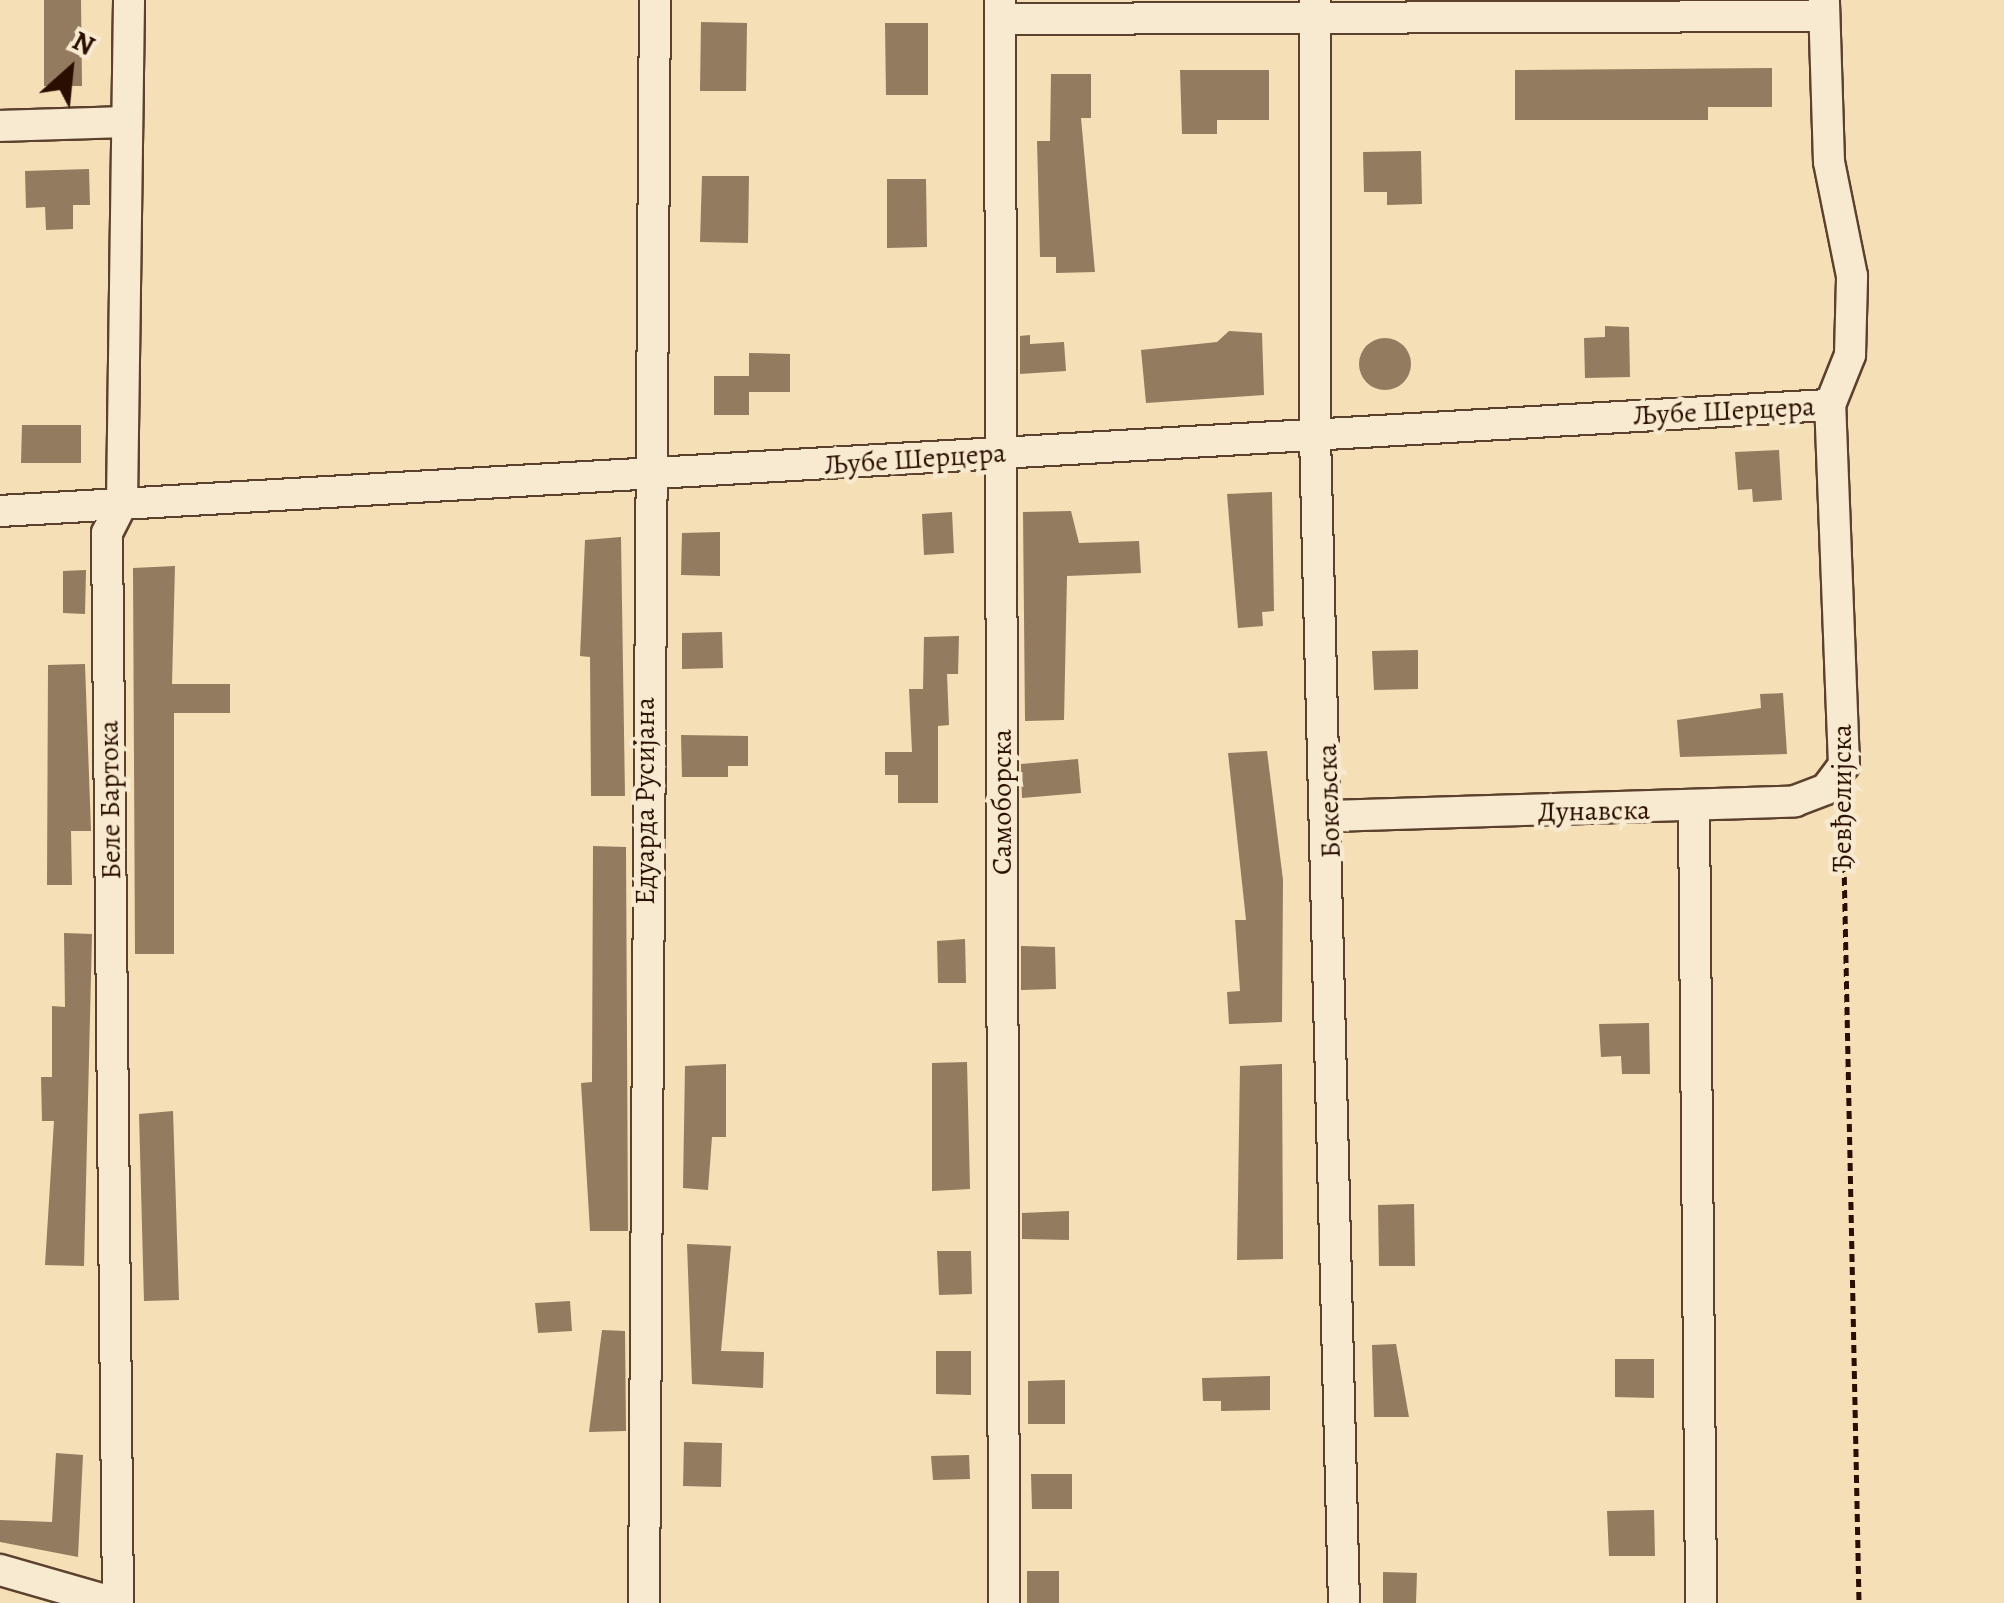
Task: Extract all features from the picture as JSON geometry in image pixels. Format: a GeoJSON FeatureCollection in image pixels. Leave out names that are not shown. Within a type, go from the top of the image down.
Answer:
{"type":"FeatureCollection","features":[{"type":"Feature","properties":{"kind":"street","name":"Беле Бартока"},"geometry":{"type":"LineString","coordinates":[[116,1603],[107,533],[122,503],[128,0]]}},
{"type":"Feature","properties":{"kind":"street","name":"Едуарда Русијана"},"geometry":{"type":"LineString","coordinates":[[644,1603],[646,476],[655,0]]}},
{"type":"Feature","properties":{"kind":"street"},"geometry":{"type":"LineString","coordinates":[[1000,10],[1824,8]]}},
{"type":"Feature","properties":{"kind":"street","name":"Ђевђелијска"},"geometry":{"type":"LineString","coordinates":[[1824,8],[1829,162],[1852,276],[1850,356],[1830,405],[1844,764]]}},
{"type":"Feature","properties":{"kind":"street","name":"Самоборска"},"geometry":{"type":"LineString","coordinates":[[1000,10],[1004,1603]]}},
{"type":"Feature","properties":{"kind":"street","name":"Бокељска"},"geometry":{"type":"LineString","coordinates":[[1315,11],[1315,435],[1330,816],[1344,1603]]}},
{"type":"Feature","properties":{"kind":"street"},"geometry":{"type":"LineString","coordinates":[[0,126],[126,122]]}},
{"type":"Feature","properties":{"kind":"street","name":"Љубе Шерцера"},"geometry":{"type":"LineString","coordinates":[[0,511],[1830,405]]}},
{"type":"Feature","properties":{"kind":"street","name":"Дунавска"},"geometry":{"type":"LineString","coordinates":[[1330,816],[1694,809],[1795,801],[1826,789],[1844,764]]}},
{"type":"Feature","properties":{"kind":"street"},"geometry":{"type":"LineString","coordinates":[[1694,809],[1701,1603]]}},
{"type":"Feature","properties":{"kind":"street"},"geometry":{"type":"LineString","coordinates":[[0,1570],[116,1603]]}},
{"type":"Feature","properties":{"kind":"path","name":"Ђевђелијска"},"geometry":{"type":"LineString","coordinates":[[1844,764],[1841,998],[1858,1283],[1860,1603]]}},
{"type":"Feature","properties":{"kind":"building"},"geometry":{"type":"Polygon","coordinates":[[[44,0],[81,0],[82,86],[44,86],[44,0]]]}},
{"type":"Feature","properties":{"kind":"building"},"geometry":{"type":"Polygon","coordinates":[[[701,22],[747,23],[746,91],[700,91],[701,22]]]}},
{"type":"Feature","properties":{"kind":"building"},"geometry":{"type":"Polygon","coordinates":[[[885,23],[928,23],[928,95],[886,95],[885,23]]]}},
{"type":"Feature","properties":{"kind":"building"},"geometry":{"type":"Polygon","coordinates":[[[1772,68],[1772,107],[1708,107],[1708,120],[1515,120],[1515,70],[1772,68]]]}},
{"type":"Feature","properties":{"kind":"building"},"geometry":{"type":"Polygon","coordinates":[[[1180,70],[1269,70],[1269,120],[1217,120],[1217,134],[1182,134],[1180,70]]]}},
{"type":"Feature","properties":{"kind":"building"},"geometry":{"type":"Polygon","coordinates":[[[1051,74],[1091,74],[1091,118],[1081,118],[1095,272],[1056,273],[1056,257],[1040,257],[1037,141],[1050,141],[1051,74]]]}},
{"type":"Feature","properties":{"kind":"building"},"geometry":{"type":"Polygon","coordinates":[[[1421,151],[1422,204],[1387,205],[1387,192],[1364,192],[1363,152],[1421,151]]]}},
{"type":"Feature","properties":{"kind":"building"},"geometry":{"type":"Polygon","coordinates":[[[89,169],[90,205],[73,205],[73,229],[46,230],[45,207],[26,208],[25,171],[89,169]]]}},
{"type":"Feature","properties":{"kind":"building"},"geometry":{"type":"Polygon","coordinates":[[[702,176],[749,176],[748,243],[700,242],[702,176]]]}},
{"type":"Feature","properties":{"kind":"building"},"geometry":{"type":"Polygon","coordinates":[[[887,179],[926,179],[927,247],[887,248],[887,179]]]}},
{"type":"Feature","properties":{"kind":"building"},"geometry":{"type":"Polygon","coordinates":[[[1605,326],[1629,327],[1630,377],[1585,378],[1584,338],[1605,337],[1605,326]]]}},
{"type":"Feature","properties":{"kind":"building"},"geometry":{"type":"Polygon","coordinates":[[[1229,331],[1262,333],[1264,395],[1146,403],[1141,350],[1217,342],[1229,331]]]}},
{"type":"Feature","properties":{"kind":"building"},"geometry":{"type":"Polygon","coordinates":[[[1030,335],[1030,344],[1064,342],[1066,371],[1020,374],[1020,336],[1030,335]]]}},
{"type":"Feature","properties":{"kind":"building"},"geometry":{"type":"Polygon","coordinates":[[[1385,338],[1403,346],[1411,364],[1403,382],[1385,390],[1367,382],[1359,364],[1367,346],[1385,338]]]}},
{"type":"Feature","properties":{"kind":"building"},"geometry":{"type":"Polygon","coordinates":[[[749,353],[790,354],[790,392],[749,392],[749,415],[714,415],[714,376],[749,376],[749,353]]]}},
{"type":"Feature","properties":{"kind":"building"},"geometry":{"type":"Polygon","coordinates":[[[22,425],[81,425],[81,463],[21,463],[22,425]]]}},
{"type":"Feature","properties":{"kind":"building"},"geometry":{"type":"Polygon","coordinates":[[[1779,450],[1782,500],[1753,502],[1752,489],[1738,490],[1735,452],[1779,450]]]}},
{"type":"Feature","properties":{"kind":"building"},"geometry":{"type":"Polygon","coordinates":[[[1272,492],[1274,611],[1262,612],[1263,626],[1238,628],[1227,494],[1272,492]]]}},
{"type":"Feature","properties":{"kind":"building"},"geometry":{"type":"Polygon","coordinates":[[[1071,511],[1079,543],[1139,541],[1141,573],[1067,576],[1064,720],[1025,721],[1023,512],[1071,511]]]}},
{"type":"Feature","properties":{"kind":"building"},"geometry":{"type":"Polygon","coordinates":[[[952,512],[954,553],[924,555],[922,514],[952,512]]]}},
{"type":"Feature","properties":{"kind":"building"},"geometry":{"type":"Polygon","coordinates":[[[720,532],[720,576],[681,575],[682,533],[720,532]]]}},
{"type":"Feature","properties":{"kind":"building"},"geometry":{"type":"Polygon","coordinates":[[[621,537],[625,796],[591,796],[590,657],[580,656],[585,540],[621,537]]]}},
{"type":"Feature","properties":{"kind":"building"},"geometry":{"type":"Polygon","coordinates":[[[175,566],[172,684],[230,684],[230,713],[174,713],[174,954],[135,954],[133,568],[175,566]]]}},
{"type":"Feature","properties":{"kind":"building"},"geometry":{"type":"Polygon","coordinates":[[[86,570],[85,614],[63,613],[63,571],[86,570]]]}},
{"type":"Feature","properties":{"kind":"building"},"geometry":{"type":"Polygon","coordinates":[[[722,632],[723,668],[682,669],[682,633],[722,632]]]}},
{"type":"Feature","properties":{"kind":"building"},"geometry":{"type":"Polygon","coordinates":[[[959,636],[958,674],[947,674],[949,725],[938,726],[938,803],[898,803],[898,775],[885,775],[885,752],[912,752],[909,689],[923,689],[924,637],[959,636]]]}},
{"type":"Feature","properties":{"kind":"building"},"geometry":{"type":"Polygon","coordinates":[[[1418,650],[1418,689],[1374,690],[1372,651],[1418,650]]]}},
{"type":"Feature","properties":{"kind":"building"},"geometry":{"type":"Polygon","coordinates":[[[85,664],[91,831],[71,831],[72,885],[47,885],[48,665],[85,664]]]}},
{"type":"Feature","properties":{"kind":"building"},"geometry":{"type":"Polygon","coordinates":[[[1783,693],[1787,754],[1680,757],[1677,720],[1761,708],[1760,694],[1783,693]]]}},
{"type":"Feature","properties":{"kind":"building"},"geometry":{"type":"Polygon","coordinates":[[[681,735],[748,736],[748,766],[728,766],[728,777],[682,777],[681,735]]]}},
{"type":"Feature","properties":{"kind":"building"},"geometry":{"type":"Polygon","coordinates":[[[1267,751],[1283,880],[1282,1022],[1229,1024],[1227,992],[1240,991],[1235,920],[1246,920],[1228,753],[1267,751]]]}},
{"type":"Feature","properties":{"kind":"building"},"geometry":{"type":"Polygon","coordinates":[[[1078,759],[1081,793],[1022,798],[1021,764],[1078,759]]]}},
{"type":"Feature","properties":{"kind":"building"},"geometry":{"type":"Polygon","coordinates":[[[593,846],[626,847],[628,1231],[590,1231],[581,1083],[592,1082],[593,846]]]}},
{"type":"Feature","properties":{"kind":"building"},"geometry":{"type":"Polygon","coordinates":[[[64,933],[92,934],[84,1266],[45,1265],[54,1121],[42,1121],[41,1077],[52,1077],[52,1006],[65,1007],[64,933]]]}},
{"type":"Feature","properties":{"kind":"building"},"geometry":{"type":"Polygon","coordinates":[[[965,939],[966,983],[938,983],[937,941],[965,939]]]}},
{"type":"Feature","properties":{"kind":"building"},"geometry":{"type":"Polygon","coordinates":[[[1021,946],[1055,947],[1056,989],[1021,990],[1021,946]]]}},
{"type":"Feature","properties":{"kind":"building"},"geometry":{"type":"Polygon","coordinates":[[[1649,1023],[1650,1074],[1622,1074],[1621,1056],[1601,1057],[1599,1024],[1649,1023]]]}},
{"type":"Feature","properties":{"kind":"building"},"geometry":{"type":"Polygon","coordinates":[[[967,1062],[970,1189],[932,1191],[932,1063],[967,1062]]]}},
{"type":"Feature","properties":{"kind":"building"},"geometry":{"type":"Polygon","coordinates":[[[726,1064],[726,1137],[712,1137],[708,1190],[683,1188],[685,1066],[726,1064]]]}},
{"type":"Feature","properties":{"kind":"building"},"geometry":{"type":"Polygon","coordinates":[[[1282,1064],[1283,1259],[1237,1260],[1240,1066],[1282,1064]]]}},
{"type":"Feature","properties":{"kind":"building"},"geometry":{"type":"Polygon","coordinates":[[[173,1111],[179,1300],[144,1301],[139,1114],[173,1111]]]}},
{"type":"Feature","properties":{"kind":"building"},"geometry":{"type":"Polygon","coordinates":[[[1414,1204],[1415,1266],[1379,1266],[1378,1205],[1414,1204]]]}},
{"type":"Feature","properties":{"kind":"building"},"geometry":{"type":"Polygon","coordinates":[[[1069,1211],[1069,1240],[1022,1239],[1022,1213],[1069,1211]]]}},
{"type":"Feature","properties":{"kind":"building"},"geometry":{"type":"Polygon","coordinates":[[[687,1244],[731,1246],[721,1351],[764,1352],[763,1388],[692,1384],[687,1244]]]}},
{"type":"Feature","properties":{"kind":"building"},"geometry":{"type":"Polygon","coordinates":[[[937,1251],[971,1251],[972,1294],[939,1295],[937,1251]]]}},
{"type":"Feature","properties":{"kind":"building"},"geometry":{"type":"Polygon","coordinates":[[[570,1301],[572,1331],[538,1333],[535,1303],[570,1301]]]}},
{"type":"Feature","properties":{"kind":"building"},"geometry":{"type":"Polygon","coordinates":[[[602,1330],[625,1331],[626,1431],[589,1432],[602,1330]]]}},
{"type":"Feature","properties":{"kind":"building"},"geometry":{"type":"Polygon","coordinates":[[[1396,1344],[1409,1417],[1374,1417],[1372,1345],[1396,1344]]]}},
{"type":"Feature","properties":{"kind":"building"},"geometry":{"type":"Polygon","coordinates":[[[936,1351],[971,1351],[971,1395],[936,1394],[936,1351]]]}},
{"type":"Feature","properties":{"kind":"building"},"geometry":{"type":"Polygon","coordinates":[[[1615,1359],[1654,1359],[1654,1398],[1615,1397],[1615,1359]]]}},
{"type":"Feature","properties":{"kind":"building"},"geometry":{"type":"Polygon","coordinates":[[[1270,1376],[1270,1410],[1221,1411],[1221,1401],[1203,1401],[1202,1378],[1270,1376]]]}},
{"type":"Feature","properties":{"kind":"building"},"geometry":{"type":"Polygon","coordinates":[[[1065,1380],[1065,1424],[1028,1424],[1028,1381],[1065,1380]]]}},
{"type":"Feature","properties":{"kind":"building"},"geometry":{"type":"Polygon","coordinates":[[[684,1442],[722,1443],[721,1487],[683,1486],[684,1442]]]}},
{"type":"Feature","properties":{"kind":"building"},"geometry":{"type":"Polygon","coordinates":[[[56,1453],[83,1455],[78,1557],[0,1542],[0,1520],[52,1522],[56,1453]]]}},
{"type":"Feature","properties":{"kind":"building"},"geometry":{"type":"Polygon","coordinates":[[[969,1455],[970,1479],[933,1480],[931,1456],[969,1455]]]}},
{"type":"Feature","properties":{"kind":"building"},"geometry":{"type":"Polygon","coordinates":[[[1031,1474],[1072,1474],[1072,1509],[1032,1509],[1031,1474]]]}},
{"type":"Feature","properties":{"kind":"building"},"geometry":{"type":"Polygon","coordinates":[[[1654,1510],[1655,1556],[1609,1556],[1607,1511],[1654,1510]]]}},
{"type":"Feature","properties":{"kind":"building"},"geometry":{"type":"Polygon","coordinates":[[[1027,1571],[1059,1571],[1059,1603],[1027,1603],[1027,1571]]]}},
{"type":"Feature","properties":{"kind":"building"},"geometry":{"type":"Polygon","coordinates":[[[1383,1572],[1417,1573],[1416,1603],[1383,1603],[1383,1572]]]}}]}
